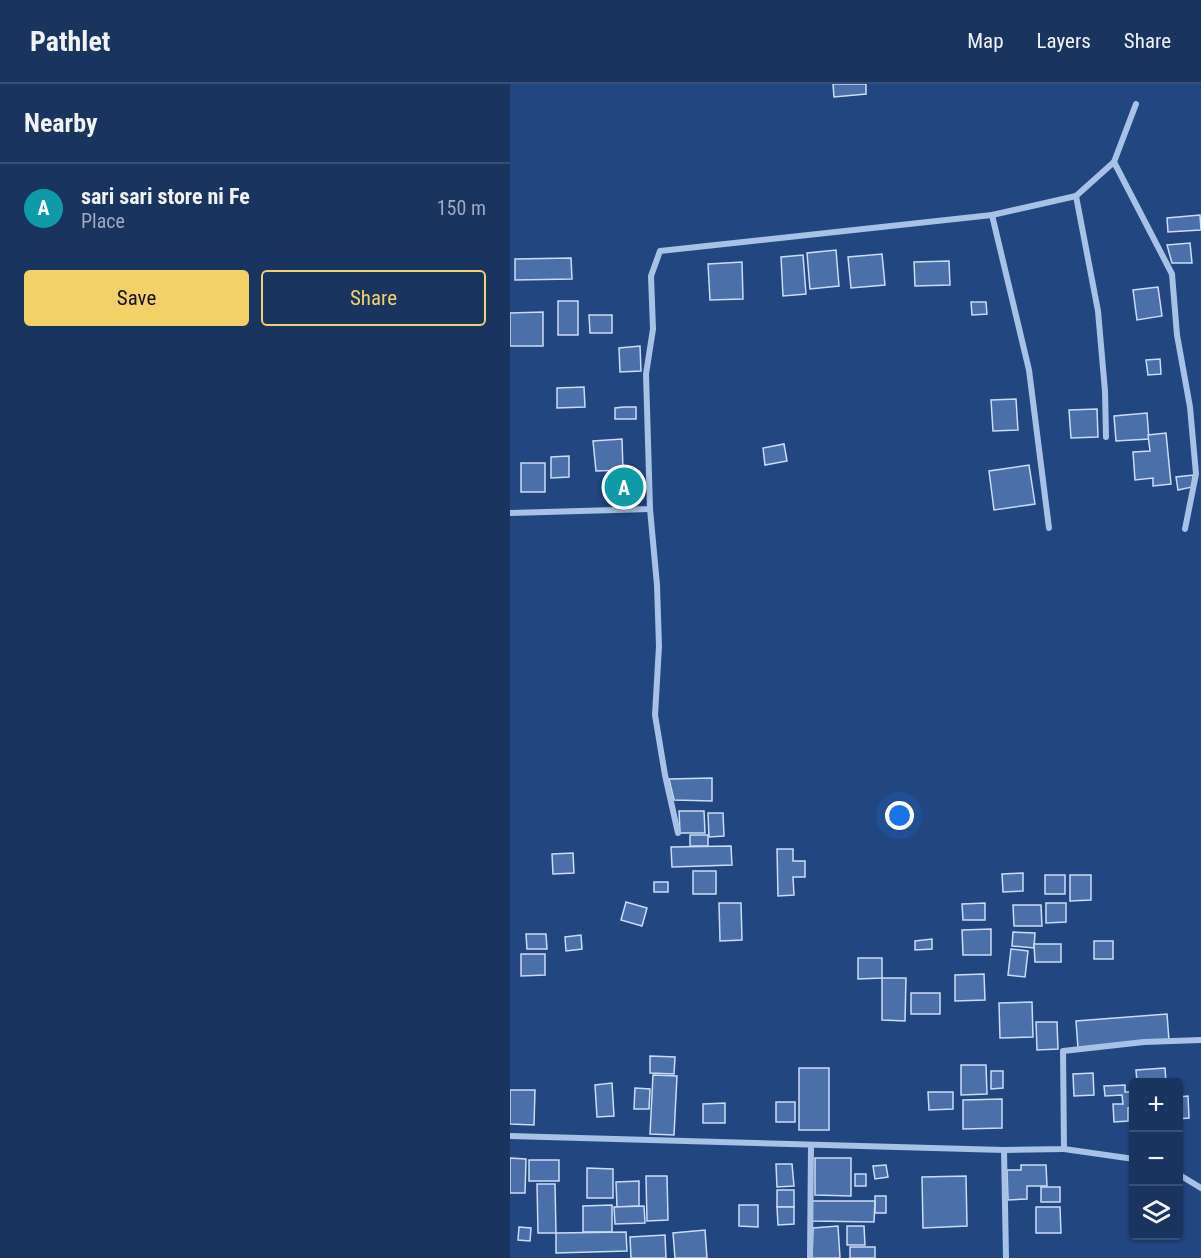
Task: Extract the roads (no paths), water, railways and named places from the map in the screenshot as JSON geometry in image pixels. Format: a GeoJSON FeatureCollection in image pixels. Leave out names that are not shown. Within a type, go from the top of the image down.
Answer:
{"type":"FeatureCollection","features":[{"type":"Feature","properties":{"kind":"street"},"geometry":{"type":"LineString","coordinates":[[678,833],[655,715],[658,646],[657,585],[650,509],[646,374],[653,328],[651,276],[660,251],[992,215],[1076,195],[1114,162],[1136,104]]}},
{"type":"Feature","properties":{"kind":"street"},"geometry":{"type":"LineString","coordinates":[[1114,162],[1172,274],[1178,334],[1190,407],[1196,474],[1185,529]]}},
{"type":"Feature","properties":{"kind":"street"},"geometry":{"type":"LineString","coordinates":[[1076,195],[1098,311],[1105,391],[1106,437]]}},
{"type":"Feature","properties":{"kind":"street"},"geometry":{"type":"LineString","coordinates":[[992,215],[1029,370],[1049,528]]}},
{"type":"Feature","properties":{"kind":"street"},"geometry":{"type":"LineString","coordinates":[[510,513],[650,509]]}},
{"type":"Feature","properties":{"kind":"street"},"geometry":{"type":"LineString","coordinates":[[1064,1149],[1063,1051],[1144,1042],[1201,1040]]}},
{"type":"Feature","properties":{"kind":"street"},"geometry":{"type":"LineString","coordinates":[[510,1136],[1004,1150],[1064,1149],[1129,1158]]}},
{"type":"Feature","properties":{"kind":"street"},"geometry":{"type":"LineString","coordinates":[[810,1258],[811,1145]]}},
{"type":"Feature","properties":{"kind":"street"},"geometry":{"type":"LineString","coordinates":[[1004,1150],[1006,1258]]}},
{"type":"Feature","properties":{"kind":"street"},"geometry":{"type":"LineString","coordinates":[[1183,1177],[1201,1188]]}},
{"type":"Feature","properties":{"kind":"place","name":"sari sari store ni Fe"},"geometry":{"type":"Point","coordinates":[624,487]}}]}
